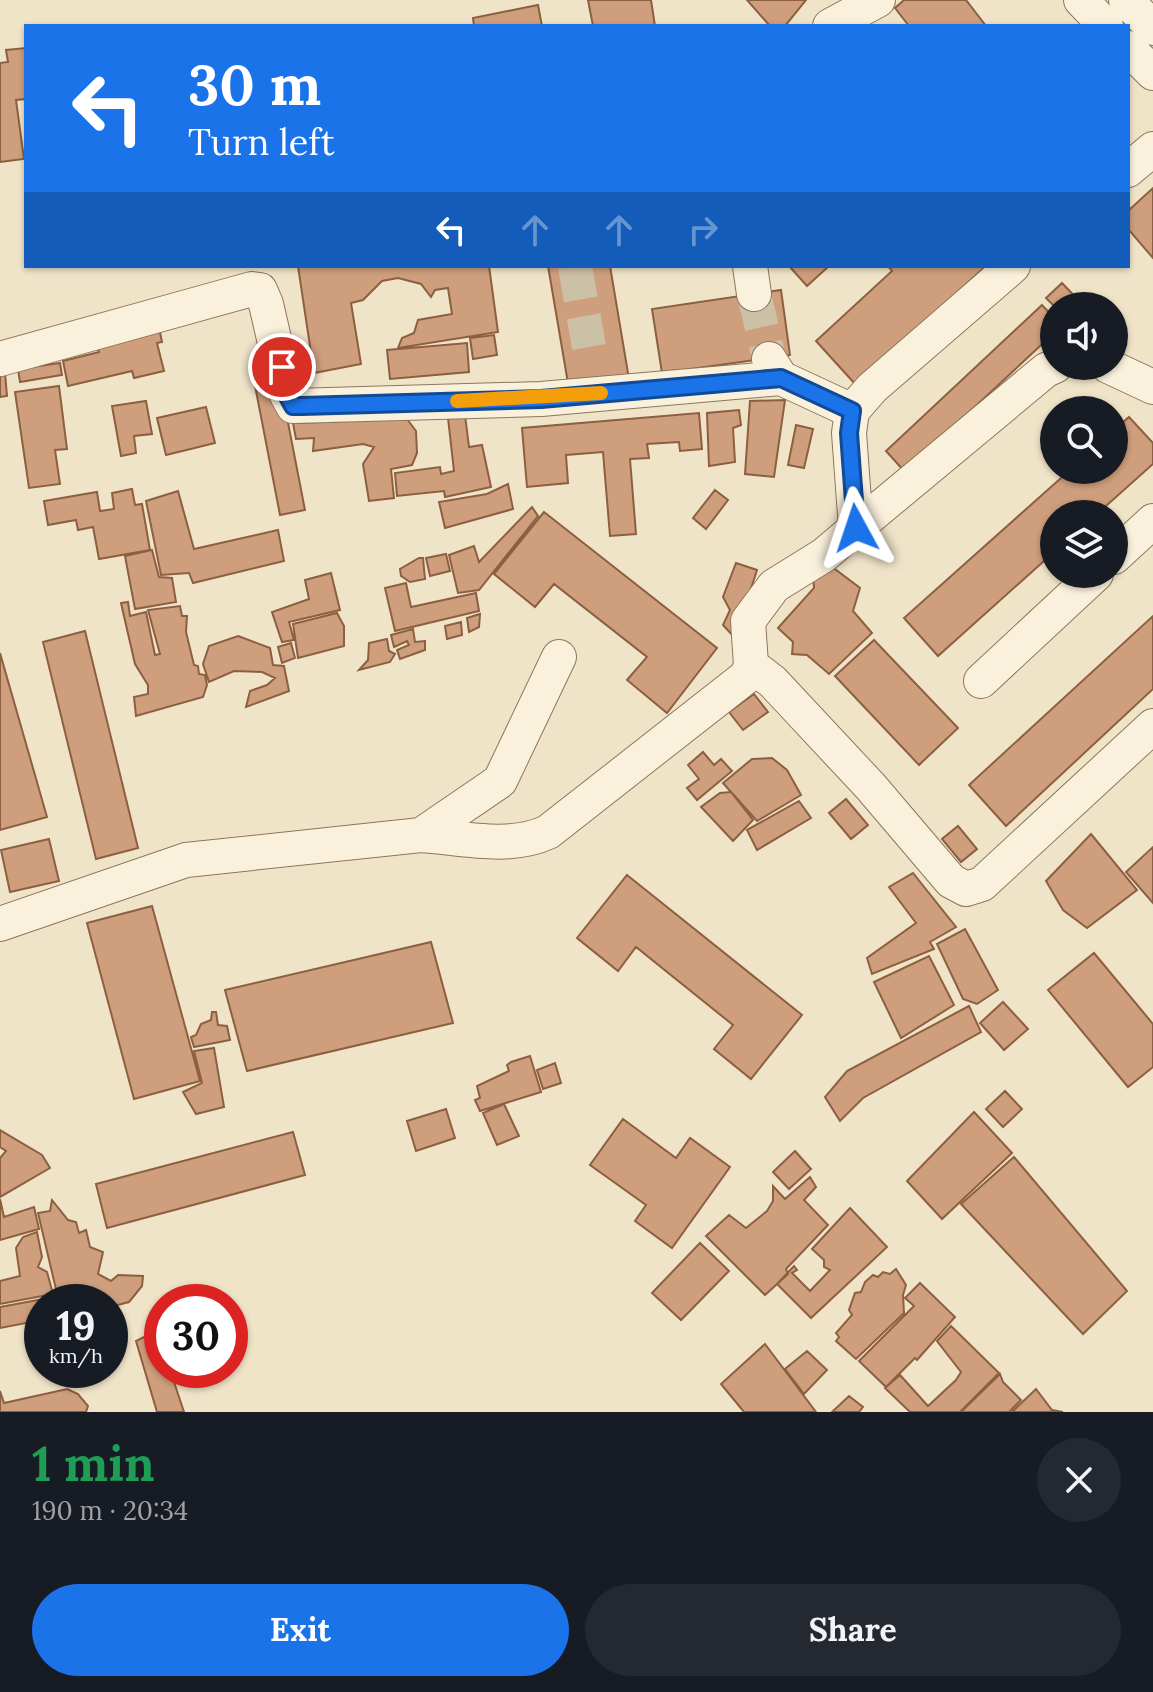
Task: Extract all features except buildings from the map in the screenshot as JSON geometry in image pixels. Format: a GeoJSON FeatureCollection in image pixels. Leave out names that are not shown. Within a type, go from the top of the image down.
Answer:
{"type":"FeatureCollection","features":[{"type":"Feature","properties":{"kind":"street"},"geometry":{"type":"LineString","coordinates":[[834,24],[878,0]]}},
{"type":"Feature","properties":{"kind":"street"},"geometry":{"type":"LineString","coordinates":[[1081,0],[1104,24]]}},
{"type":"Feature","properties":{"kind":"street"},"geometry":{"type":"LineString","coordinates":[[1126,0],[1153,28]]}},
{"type":"Feature","properties":{"kind":"street"},"geometry":{"type":"LineString","coordinates":[[1130,50],[1153,73]]}},
{"type":"Feature","properties":{"kind":"street"},"geometry":{"type":"LineString","coordinates":[[1130,168],[1153,149]]}},
{"type":"Feature","properties":{"kind":"street"},"geometry":{"type":"LineString","coordinates":[[856,528],[849,433],[852,411],[872,388],[1011,268]]}},
{"type":"Feature","properties":{"kind":"street"},"geometry":{"type":"LineString","coordinates":[[0,359],[252,289],[260,290],[266,304],[287,395],[293,406],[541,399],[775,368],[852,411]]}},
{"type":"Feature","properties":{"kind":"street"},"geometry":{"type":"LineString","coordinates":[[0,924],[186,860],[421,835],[528,841],[548,832],[738,684],[751,665],[748,621],[774,586],[824,555],[1040,375]]}},
{"type":"Feature","properties":{"kind":"street"},"geometry":{"type":"LineString","coordinates":[[1128,375],[1153,387]]}},
{"type":"Feature","properties":{"kind":"street"},"geometry":{"type":"LineString","coordinates":[[1128,544],[1153,521]]}},
{"type":"Feature","properties":{"kind":"street"},"geometry":{"type":"LineString","coordinates":[[981,681],[1081,588]]}},
{"type":"Feature","properties":{"kind":"street"},"geometry":{"type":"LineString","coordinates":[[421,835],[500,781],[559,657]]}},
{"type":"Feature","properties":{"kind":"street"},"geometry":{"type":"LineString","coordinates":[[751,665],[773,682],[860,775],[951,881],[966,889],[982,884],[1153,726]]}},
{"type":"Feature","properties":{"kind":"tunnel"},"geometry":{"type":"LineString","coordinates":[[575,268],[589,347]]}},
{"type":"Feature","properties":{"kind":"tunnel"},"geometry":{"type":"LineString","coordinates":[[754,294],[769,358]]}},
{"type":"Feature","properties":{"kind":"slow traffic"},"geometry":{"type":"LineString","coordinates":[[457,401],[541,399],[601,393]]}},
{"type":"Feature","properties":{"kind":"route"},"geometry":{"type":"LineString","coordinates":[[282,367],[287,395],[293,406],[541,399],[781,378],[852,411],[849,433],[856,528]]}}]}
